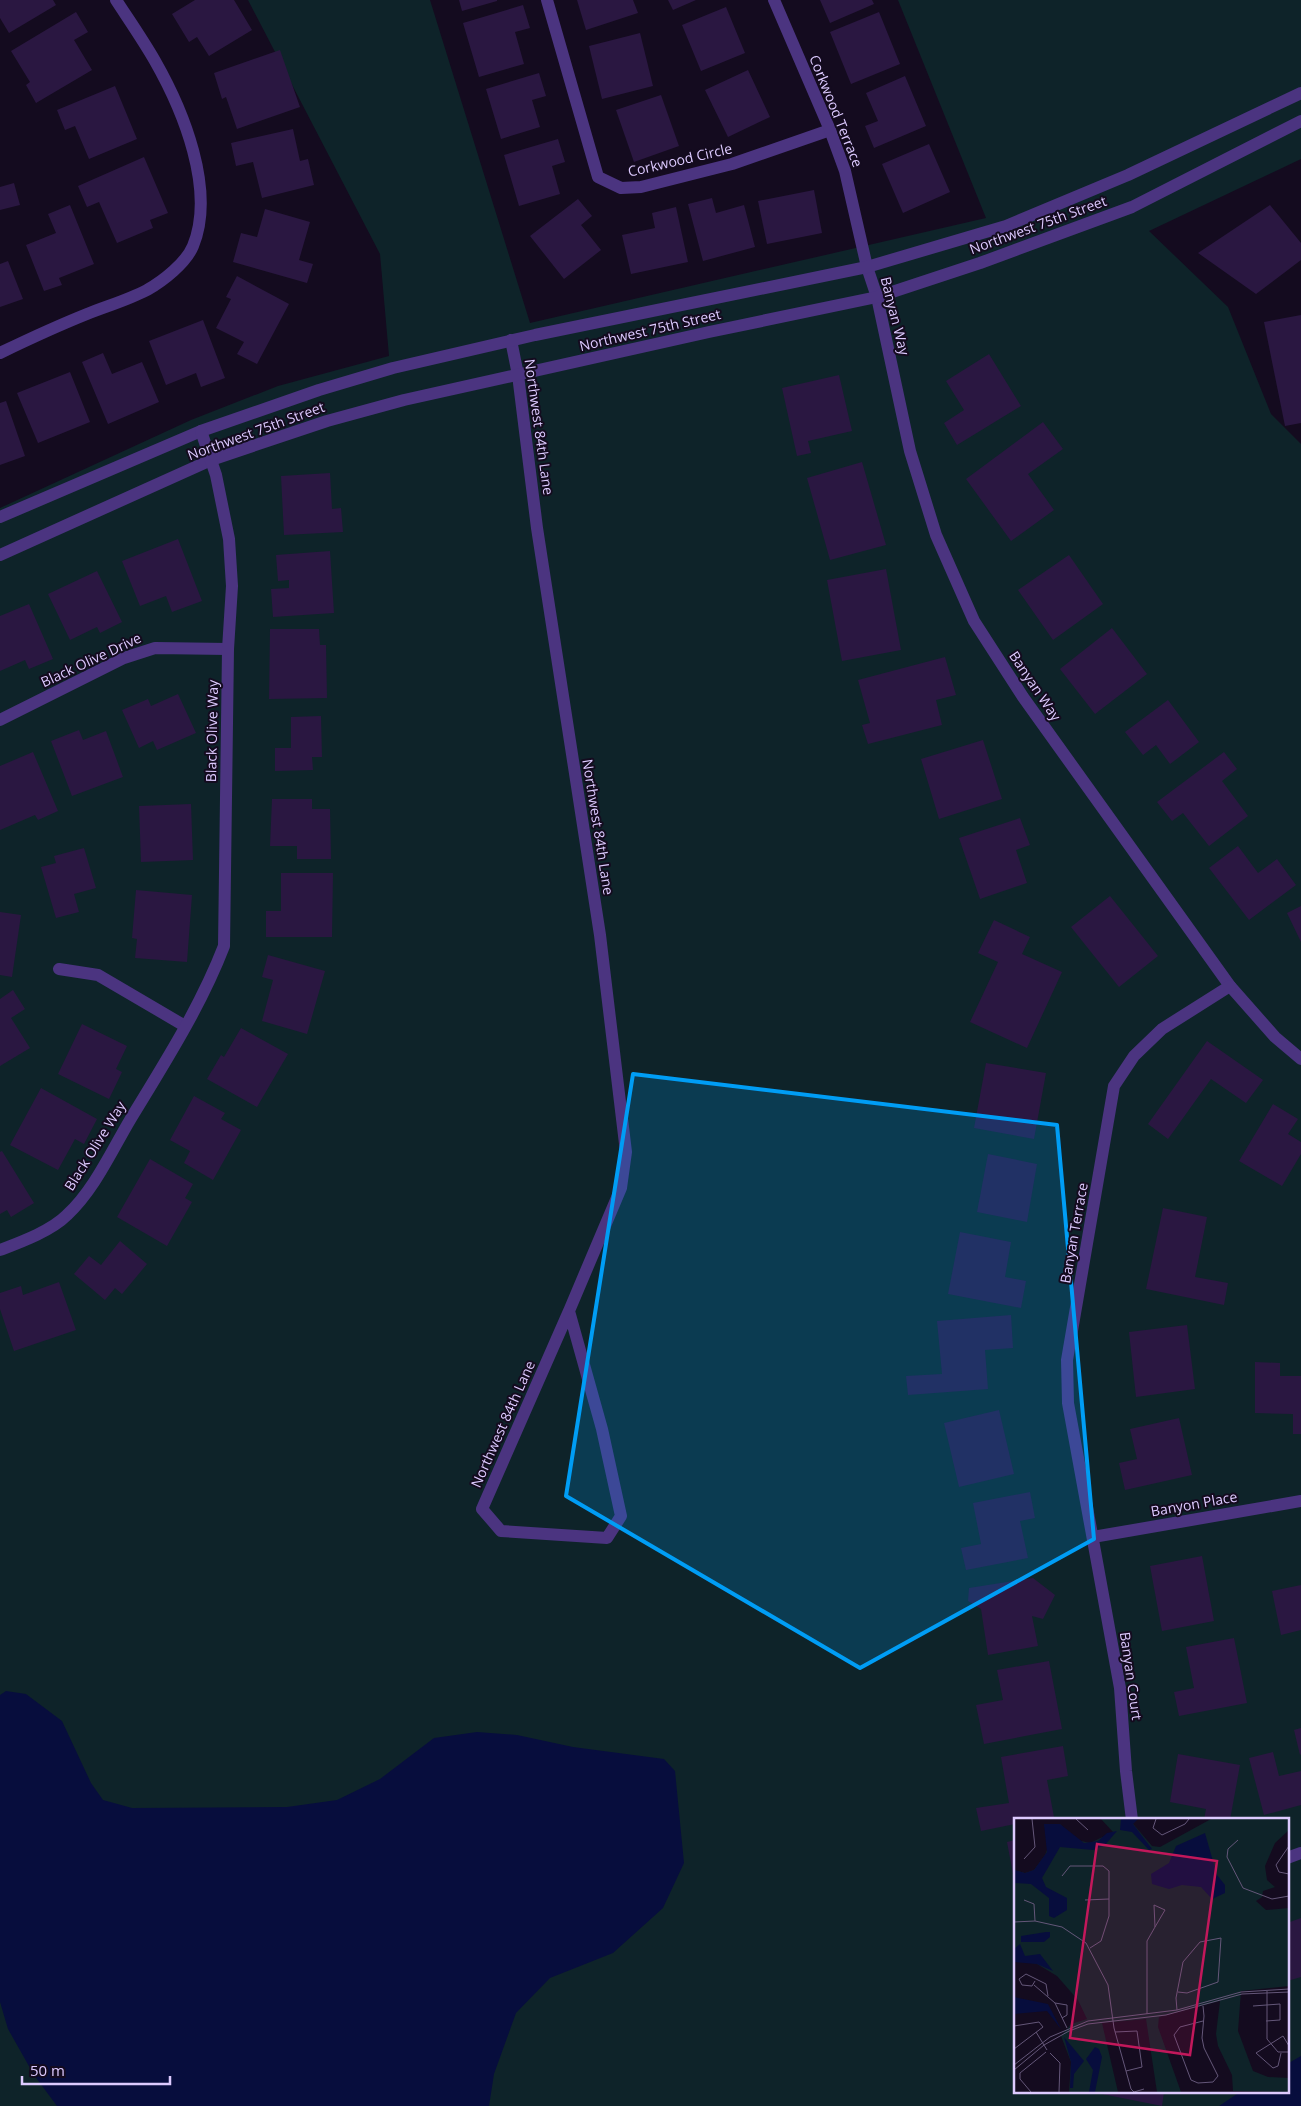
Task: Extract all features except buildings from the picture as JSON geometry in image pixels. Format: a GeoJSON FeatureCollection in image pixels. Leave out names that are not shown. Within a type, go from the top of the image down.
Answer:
{"type":"FeatureCollection","features":[{"type":"Feature","properties":{"kind":"street"},"geometry":{"type":"LineString","coordinates":[[0,353],[46,331],[148,289],[177,268],[193,247],[200,220],[201,193],[195,162],[180,112],[155,61],[116,0]]}},
{"type":"Feature","properties":{"kind":"street","name":"Corkwood Circle"},"geometry":{"type":"LineString","coordinates":[[547,0],[598,177],[621,188],[641,187],[732,164],[830,130]]}},
{"type":"Feature","properties":{"kind":"street","name":"Corkwood Terrace"},"geometry":{"type":"LineString","coordinates":[[774,0],[830,130],[845,171],[866,267]]}},
{"type":"Feature","properties":{"kind":"street","name":"Northwest 75th Street"},"geometry":{"type":"LineString","coordinates":[[0,518],[201,431],[319,390],[394,368],[511,340],[866,267],[1006,226],[1128,175],[1301,93]]}},
{"type":"Feature","properties":{"kind":"street","name":"Northwest 75th Street"},"geometry":{"type":"LineString","coordinates":[[0,555],[211,460],[326,421],[404,400],[709,332],[877,297],[1022,249],[1132,207],[1301,121]]}},
{"type":"Feature","properties":{"kind":"street","name":"Banyan Way"},"geometry":{"type":"LineString","coordinates":[[866,267],[877,297],[910,451],[936,534],[974,621],[1023,697],[1230,986],[1275,1037],[1301,1059]]}},
{"type":"Feature","properties":{"kind":"street","name":"Northwest 84th Lane"},"geometry":{"type":"LineString","coordinates":[[511,340],[518,375],[537,528],[600,936],[626,1152],[621,1188],[482,1509],[501,1531],[606,1538],[621,1516],[602,1428],[569,1311]]}},
{"type":"Feature","properties":{"kind":"street","name":"Black Olive Way"},"geometry":{"type":"LineString","coordinates":[[0,1250],[33,1237],[67,1216],[93,1184],[186,1026],[211,980],[224,946],[228,648],[232,586],[229,539],[216,475],[201,431]]}},
{"type":"Feature","properties":{"kind":"street","name":"Black Olive Drive"},"geometry":{"type":"LineString","coordinates":[[0,720],[124,658],[155,648],[228,648]]}},
{"type":"Feature","properties":{"kind":"street"},"geometry":{"type":"LineString","coordinates":[[59,970],[98,975],[186,1026]]}},
{"type":"Feature","properties":{"kind":"street","name":"Banyan Terrace"},"geometry":{"type":"LineString","coordinates":[[1093,1538],[1068,1403],[1067,1360],[1114,1086],[1134,1056],[1162,1029],[1230,986]]}},
{"type":"Feature","properties":{"kind":"street","name":"Banyon Place"},"geometry":{"type":"LineString","coordinates":[[1093,1538],[1301,1501]]}},
{"type":"Feature","properties":{"kind":"street","name":"Banyan Court"},"geometry":{"type":"LineString","coordinates":[[1093,1538],[1120,1688],[1132,1818]]}},
{"type":"Feature","properties":{"kind":"street"},"geometry":{"type":"LineString","coordinates":[[1288,1858],[1301,1853]]}},
{"type":"Feature","properties":{"kind":"highlighted area"},"geometry":{"type":"Polygon","coordinates":[[[633,1074],[1057,1125],[1094,1539],[860,1668],[566,1496],[633,1074]]]}},
{"type":"Feature","properties":{"kind":"shaded area"},"geometry":{"type":"Polygon","coordinates":[[[248,0],[430,0],[530,323],[986,218],[898,0],[1301,0],[1301,159],[1149,231],[1228,307],[1271,414],[1301,444],[1301,2106],[0,2106],[0,508],[191,420],[278,386],[389,356],[380,254],[248,0]]]}},
{"type":"Feature","properties":{"kind":"shaded area"},"geometry":{"type":"Polygon","coordinates":[[[6,1691],[26,1694],[62,1721],[91,1783],[103,1800],[132,1808],[287,1807],[337,1800],[380,1779],[434,1738],[477,1732],[517,1735],[573,1747],[664,1759],[675,1771],[684,1863],[663,1908],[613,1953],[550,1978],[516,2013],[494,2074],[489,2106],[57,2106],[34,2075],[8,2029],[0,2002],[0,1695],[6,1691]]]}},
{"type":"Feature","properties":{"kind":"shaded area"},"geometry":{"type":"Polygon","coordinates":[[[1301,2056],[1301,2106],[1219,2106],[1237,2094],[1288,2094],[1288,2063],[1301,2056]]]}}]}
